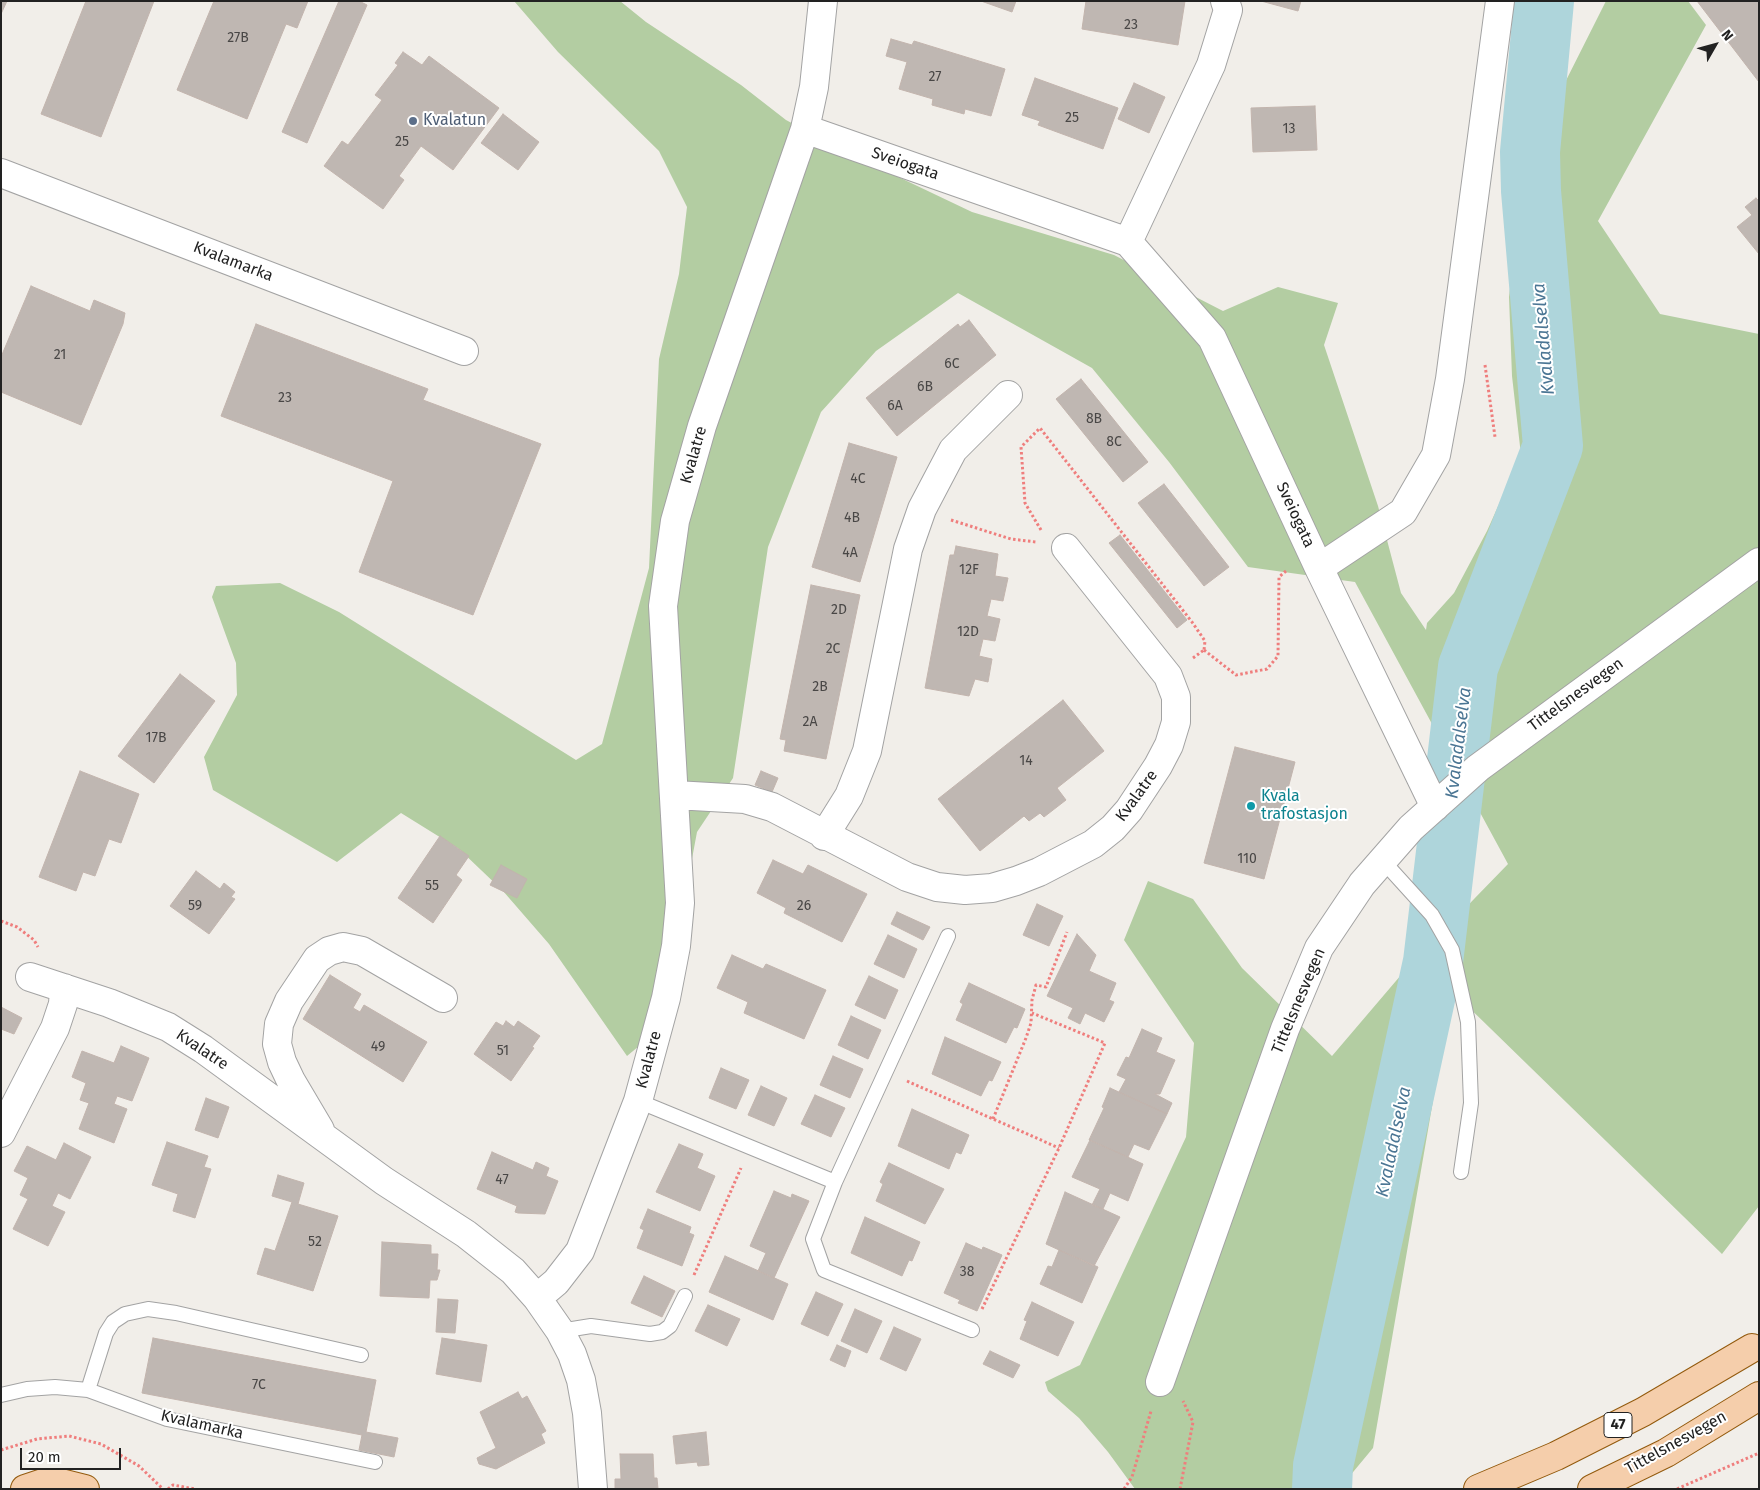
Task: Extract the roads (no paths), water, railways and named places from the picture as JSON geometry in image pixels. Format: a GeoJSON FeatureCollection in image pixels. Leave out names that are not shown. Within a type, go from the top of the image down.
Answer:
{"type":"FeatureCollection","features":[{"type":"Feature","properties":{"kind":"main road","name":"47"},"geometry":{"type":"LineString","coordinates":[[1478,1489],[1556,1456],[1643,1412],[1752,1348]]}},
{"type":"Feature","properties":{"kind":"main road","name":"Tittelsnesvegen"},"geometry":{"type":"LineString","coordinates":[[1592,1489],[1666,1453],[1759,1396]]}},
{"type":"Feature","properties":{"kind":"main road"},"geometry":{"type":"LineString","coordinates":[[25,1489],[44,1484],[62,1483],[86,1489]]}},
{"type":"Feature","properties":{"kind":"street"},"geometry":{"type":"LineString","coordinates":[[805,130],[814,87],[823,1]]}},
{"type":"Feature","properties":{"kind":"street"},"geometry":{"type":"LineString","coordinates":[[1128,242],[1211,65],[1228,10],[1225,1]]}},
{"type":"Feature","properties":{"kind":"street"},"geometry":{"type":"LineString","coordinates":[[1319,568],[1403,512],[1436,455],[1450,379],[1500,1]]}},
{"type":"Feature","properties":{"kind":"street","name":"Sveiogata"},"geometry":{"type":"LineString","coordinates":[[805,130],[1128,242],[1212,338],[1319,568],[1435,806]]}},
{"type":"Feature","properties":{"kind":"street","name":"Kvalatre"},"geometry":{"type":"LineString","coordinates":[[537,1298],[556,1282],[580,1252],[638,1101],[666,998],[676,946],[680,903],[664,606],[675,521],[702,426],[805,130]]}},
{"type":"Feature","properties":{"kind":"street","name":"Kvalamarka"},"geometry":{"type":"LineString","coordinates":[[1,173],[464,351]]}},
{"type":"Feature","properties":{"kind":"street"},"geometry":{"type":"LineString","coordinates":[[824,836],[849,796],[867,751],[908,549],[922,509],[953,450],[1008,395]]}},
{"type":"Feature","properties":{"kind":"street","name":"Kvalatre"},"geometry":{"type":"LineString","coordinates":[[675,795],[745,799],[772,807],[824,836],[907,877],[937,886],[974,889],[1016,882],[1065,860],[1093,844],[1113,828],[1129,810],[1158,766],[1169,746],[1176,722],[1176,697],[1168,676],[1057,546]]}},
{"type":"Feature","properties":{"kind":"street","name":"Tittelsnesvegen"},"geometry":{"type":"LineString","coordinates":[[1160,1382],[1285,1029],[1320,948],[1362,884],[1411,828],[1478,768],[1759,562]]}},
{"type":"Feature","properties":{"kind":"street","name":"Kvalatre"},"geometry":{"type":"LineString","coordinates":[[326,1140],[292,1082],[282,1062],[278,1044],[279,1024],[289,1002],[317,959],[329,951],[343,947],[362,951],[443,998]]}},
{"type":"Feature","properties":{"kind":"street","name":"Kvalatre"},"geometry":{"type":"LineString","coordinates":[[30,977],[109,1003],[168,1027],[203,1049],[326,1140],[466,1234],[513,1271],[537,1298],[560,1331],[572,1354],[581,1380],[587,1413],[594,1489]]}},
{"type":"Feature","properties":{"kind":"street"},"geometry":{"type":"LineString","coordinates":[[1,1133],[55,1028],[63,1004],[64,988]]}},
{"type":"Feature","properties":{"kind":"lane"},"geometry":{"type":"LineString","coordinates":[[1383,861],[1432,915],[1452,950],[1468,1022],[1471,1103],[1461,1172]]}},
{"type":"Feature","properties":{"kind":"lane"},"geometry":{"type":"LineString","coordinates":[[948,936],[834,1182],[813,1239],[824,1270],[972,1330]]}},
{"type":"Feature","properties":{"kind":"lane"},"geometry":{"type":"LineString","coordinates":[[638,1101],[834,1182]]}},
{"type":"Feature","properties":{"kind":"lane"},"geometry":{"type":"LineString","coordinates":[[560,1331],[591,1326],[650,1334],[662,1332],[670,1326],[684,1296]]}},
{"type":"Feature","properties":{"kind":"lane"},"geometry":{"type":"LineString","coordinates":[[88,1390],[106,1333],[113,1322],[125,1314],[148,1309],[176,1313],[361,1355]]}},
{"type":"Feature","properties":{"kind":"lane","name":"Kvalamarka"},"geometry":{"type":"LineString","coordinates":[[1,1396],[27,1389],[55,1387],[88,1390],[167,1419],[375,1462]]}},
{"type":"Feature","properties":{"kind":"waterway","name":"Kvaladalselva"},"geometry":{"type":"LineString","coordinates":[[1322,1489],[1323,1466],[1433,962],[1468,667],[1553,446],[1531,191],[1530,152],[1544,1]]}},
{"type":"Feature","properties":{"kind":"place","name":"Kvalatun"},"geometry":{"type":"Point","coordinates":[413,121]}},
{"type":"Feature","properties":{"kind":"place","name":"Kvala trafostasjon"},"geometry":{"type":"Point","coordinates":[1251,806]}}]}
